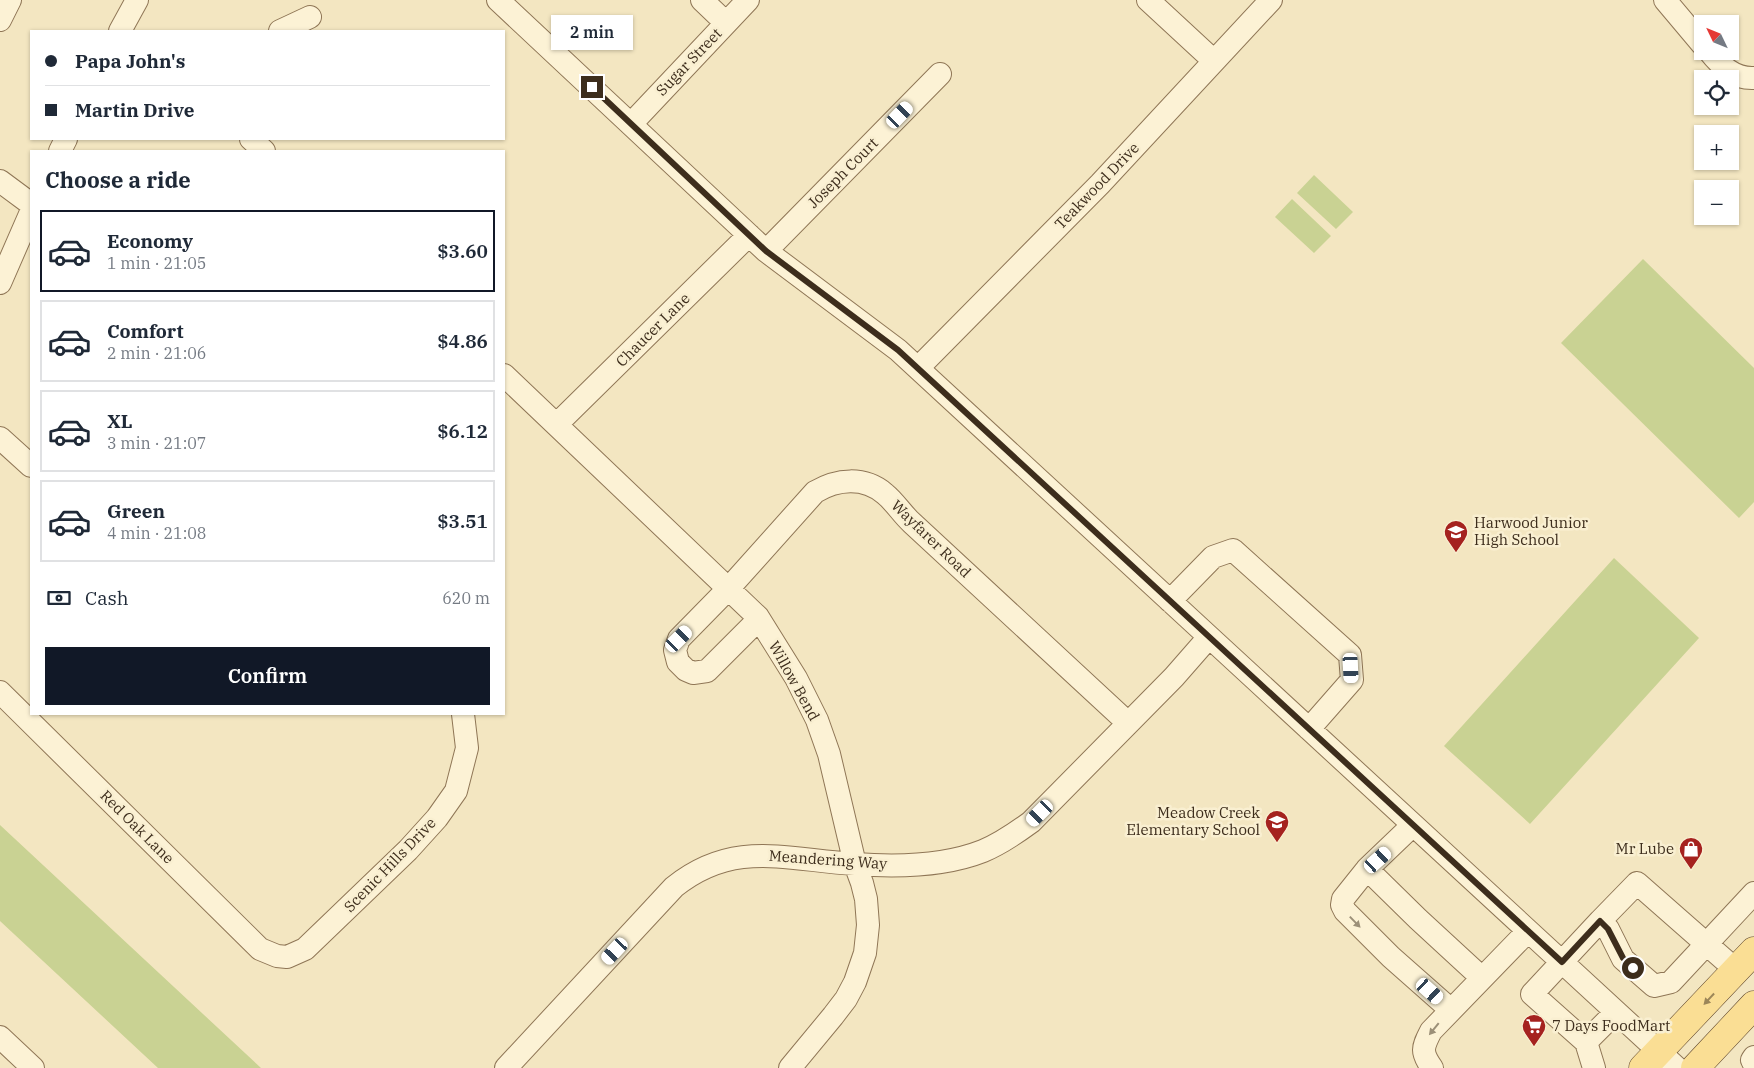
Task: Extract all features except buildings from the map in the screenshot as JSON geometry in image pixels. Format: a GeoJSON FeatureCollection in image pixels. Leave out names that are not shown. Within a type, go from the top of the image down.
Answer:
{"type":"FeatureCollection","features":[{"type":"Feature","properties":{"kind":"main road"},"geometry":{"type":"LineString","coordinates":[[1660,1062],[1745,960]]}},
{"type":"Feature","properties":{"kind":"main road"},"geometry":{"type":"LineString","coordinates":[[1695,1068],[1754,1006]]}},
{"type":"Feature","properties":{"kind":"street"},"geometry":{"type":"LineString","coordinates":[[0,20],[10,0]]}},
{"type":"Feature","properties":{"kind":"street"},"geometry":{"type":"LineString","coordinates":[[127,28],[137,0]]}},
{"type":"Feature","properties":{"kind":"street"},"geometry":{"type":"LineString","coordinates":[[498,0],[766,251],[898,350],[918,368],[1616,1012],[1660,1062]]}},
{"type":"Feature","properties":{"kind":"street"},"geometry":{"type":"LineString","coordinates":[[702,0],[726,23]]}},
{"type":"Feature","properties":{"kind":"street","name":"Sugar Street"},"geometry":{"type":"LineString","coordinates":[[631,124],[748,0]]}},
{"type":"Feature","properties":{"kind":"street"},"geometry":{"type":"LineString","coordinates":[[1148,0],[1214,61]]}},
{"type":"Feature","properties":{"kind":"street","name":"Teakwood Drive"},"geometry":{"type":"LineString","coordinates":[[918,368],[1100,184],[1271,0]]}},
{"type":"Feature","properties":{"kind":"street"},"geometry":{"type":"LineString","coordinates":[[1665,0],[1694,34]]}},
{"type":"Feature","properties":{"kind":"street"},"geometry":{"type":"LineString","coordinates":[[282,30],[310,16]]}},
{"type":"Feature","properties":{"kind":"street"},"geometry":{"type":"LineString","coordinates":[[1718,60],[1729,72],[1743,79],[1754,78]]}},
{"type":"Feature","properties":{"kind":"street","name":"Joseph Court"},"geometry":{"type":"LineString","coordinates":[[766,251],[940,74]]}},
{"type":"Feature","properties":{"kind":"street"},"geometry":{"type":"LineString","coordinates":[[252,140],[263,150]]}},
{"type":"Feature","properties":{"kind":"street"},"geometry":{"type":"LineString","coordinates":[[0,181],[30,203]]}},
{"type":"Feature","properties":{"kind":"street"},"geometry":{"type":"LineString","coordinates":[[0,283],[30,214]]}},
{"type":"Feature","properties":{"kind":"street","name":"Chaucer Lane"},"geometry":{"type":"LineString","coordinates":[[557,424],[749,235]]}},
{"type":"Feature","properties":{"kind":"street","name":"Willow Bend"},"geometry":{"type":"LineString","coordinates":[[505,376],[729,588],[759,619],[796,678],[817,720],[832,767],[855,864],[866,899],[868,926],[863,961],[846,999],[790,1068]]}},
{"type":"Feature","properties":{"kind":"street"},"geometry":{"type":"LineString","coordinates":[[0,438],[30,465]]}},
{"type":"Feature","properties":{"kind":"street","name":"Wayfarer Road"},"geometry":{"type":"LineString","coordinates":[[759,619],[707,671],[692,673],[682,668],[676,656],[676,647],[679,639],[729,588],[815,492],[841,482],[857,481],[869,484],[884,492],[912,523],[1128,723]]}},
{"type":"Feature","properties":{"kind":"street"},"geometry":{"type":"LineString","coordinates":[[1170,601],[1212,557],[1233,550],[1350,655],[1352,680],[1308,729]]}},
{"type":"Feature","properties":{"kind":"street","name":"Meandering Way"},"geometry":{"type":"LineString","coordinates":[[506,1068],[674,888],[694,873],[730,858],[763,854],[855,864],[889,865],[962,858],[994,846],[1011,837],[1031,822],[1174,677],[1209,637]]}},
{"type":"Feature","properties":{"kind":"street","name":"Red Oak Lane"},"geometry":{"type":"LineString","coordinates":[[0,692],[260,949],[277,956]]}},
{"type":"Feature","properties":{"kind":"street","name":"Scenic Hills Drive"},"geometry":{"type":"LineString","coordinates":[[277,956],[287,957],[305,949],[408,850],[437,818],[456,791],[467,748],[464,715]]}},
{"type":"Feature","properties":{"kind":"street"},"geometry":{"type":"LineString","coordinates":[[1413,825],[1367,869],[1343,899],[1342,905],[1345,911],[1384,950],[1451,1010]]}},
{"type":"Feature","properties":{"kind":"street"},"geometry":{"type":"LineString","coordinates":[[1367,869],[1412,914],[1482,978]]}},
{"type":"Feature","properties":{"kind":"street"},"geometry":{"type":"LineString","coordinates":[[1594,1068],[1586,1042],[1532,994],[1637,882],[1706,944],[1745,960]]}},
{"type":"Feature","properties":{"kind":"street"},"geometry":{"type":"LineString","coordinates":[[1600,921],[1608,929],[1623,958],[1654,986],[1671,982],[1752,898]]}},
{"type":"Feature","properties":{"kind":"street"},"geometry":{"type":"LineString","coordinates":[[1432,1068],[1424,1056],[1424,1044],[1431,1031],[1528,931]]}},
{"type":"Feature","properties":{"kind":"street"},"geometry":{"type":"LineString","coordinates":[[1586,1042],[1616,1012]]}},
{"type":"Feature","properties":{"kind":"street"},"geometry":{"type":"LineString","coordinates":[[0,1037],[32,1068]]}},
{"type":"Feature","properties":{"kind":"street"},"geometry":{"type":"LineString","coordinates":[[1754,1056],[1752,1060],[1754,1064]]}},
{"type":"Feature","properties":{"kind":"green space"},"geometry":{"type":"Polygon","coordinates":[[[1314,175],[1353,212],[1336,229],[1297,193],[1314,175]]]}},
{"type":"Feature","properties":{"kind":"green space"},"geometry":{"type":"Polygon","coordinates":[[[1292,199],[1331,236],[1314,253],[1275,217],[1292,199]]]}},
{"type":"Feature","properties":{"kind":"green space"},"geometry":{"type":"Polygon","coordinates":[[[1643,259],[1754,368],[1754,502],[1739,518],[1561,343],[1643,259]]]}},
{"type":"Feature","properties":{"kind":"green space"},"geometry":{"type":"Polygon","coordinates":[[[1614,558],[1699,638],[1530,824],[1444,746],[1614,558]]]}},
{"type":"Feature","properties":{"kind":"green space"},"geometry":{"type":"Polygon","coordinates":[[[0,825],[261,1068],[158,1068],[0,921],[0,825]]]}},
{"type":"Feature","properties":{"kind":"place","name":"Harwood Junior High School"},"geometry":{"type":"Point","coordinates":[1456,553]}},
{"type":"Feature","properties":{"kind":"place","name":"Meadow Creek Elementary School"},"geometry":{"type":"Point","coordinates":[1277,843]}},
{"type":"Feature","properties":{"kind":"place","name":"Mr Lube"},"geometry":{"type":"Point","coordinates":[1691,870]}},
{"type":"Feature","properties":{"kind":"place","name":"7 Days FoodMart"},"geometry":{"type":"Point","coordinates":[1534,1047]}},
{"type":"Feature","properties":{"kind":"route"},"geometry":{"type":"LineString","coordinates":[[592,87],[766,251],[898,350],[1562,962],[1600,921],[1608,929],[1623,958],[1633,968]]}}]}
